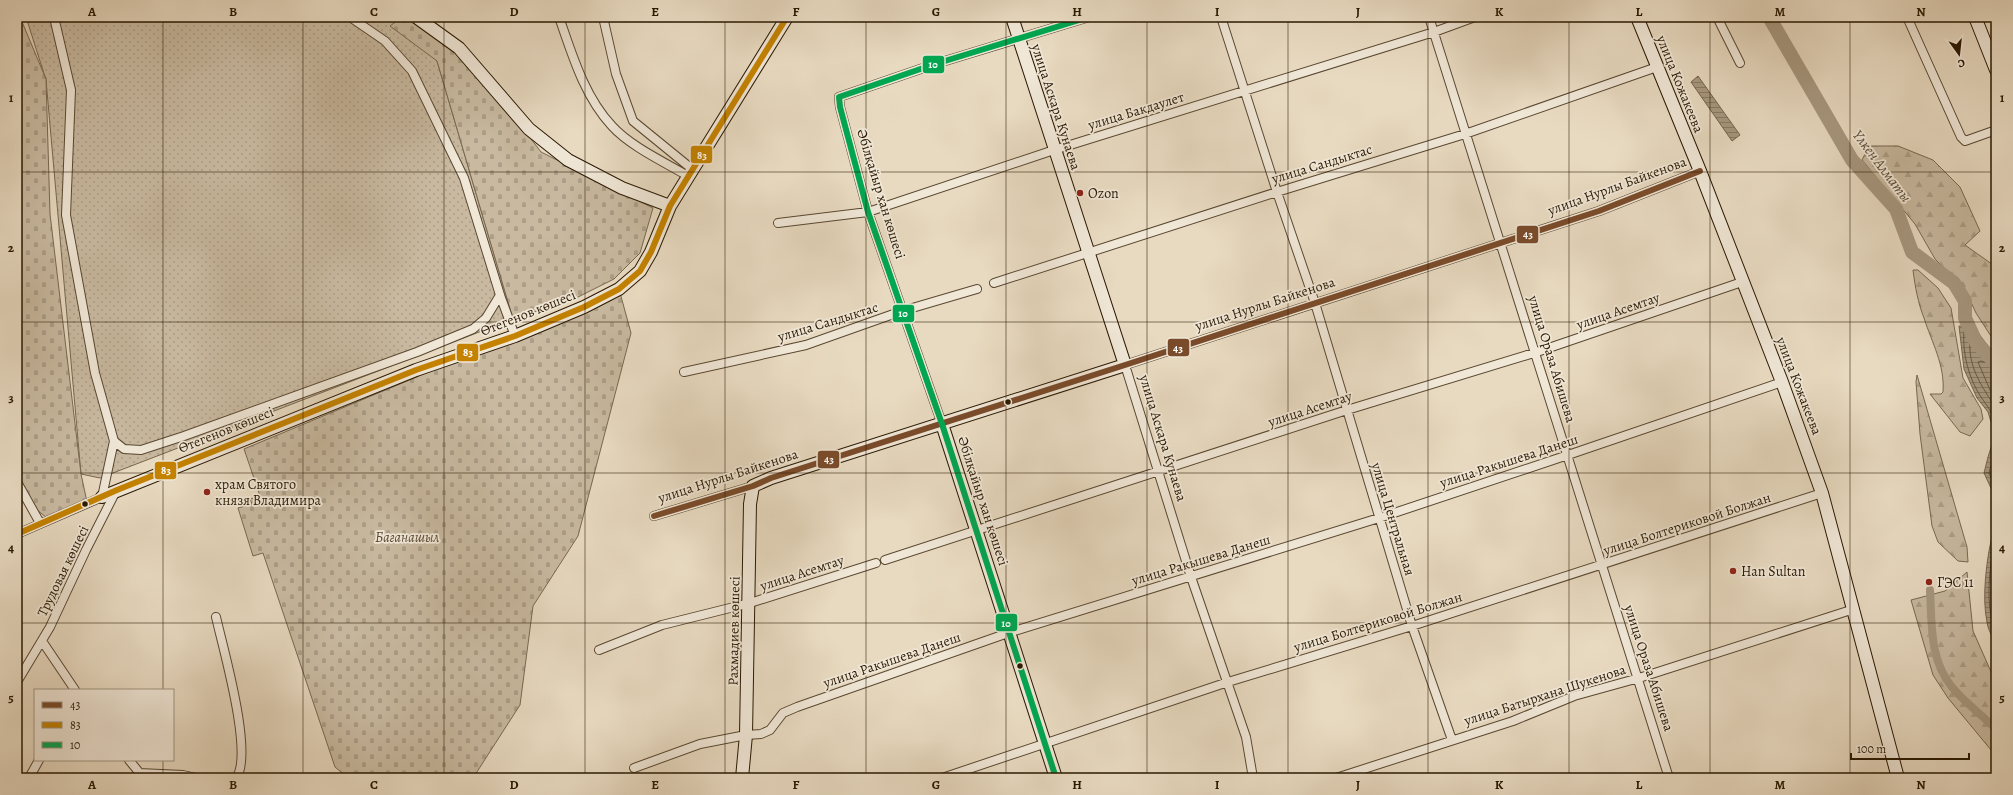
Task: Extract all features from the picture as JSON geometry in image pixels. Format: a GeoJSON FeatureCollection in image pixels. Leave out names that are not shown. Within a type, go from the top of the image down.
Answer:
{"type":"FeatureCollection","features":[{"type":"Feature","properties":{"kind":"street"},"geometry":{"type":"LineString","coordinates":[[17,534],[102,497],[114,441],[95,373],[66,215],[71,90],[54,17]]}},
{"type":"Feature","properties":{"kind":"street"},"geometry":{"type":"LineString","coordinates":[[350,17],[385,41],[412,71],[464,178],[500,295],[515,336]]}},
{"type":"Feature","properties":{"kind":"street"},"geometry":{"type":"LineString","coordinates":[[416,17],[459,48],[529,129],[568,160],[622,188],[670,206]]}},
{"type":"Feature","properties":{"kind":"street"},"geometry":{"type":"LineString","coordinates":[[559,17],[592,101],[612,127],[637,145],[690,173]]}},
{"type":"Feature","properties":{"kind":"street"},"geometry":{"type":"LineString","coordinates":[[603,17],[616,74],[633,121],[690,173]]}},
{"type":"Feature","properties":{"kind":"street","name":"Өтегенов көшесі"},"geometry":{"type":"LineString","coordinates":[[102,497],[416,370],[515,336],[584,307],[619,288],[640,271],[651,252],[670,206],[787,17]]}},
{"type":"Feature","properties":{"kind":"street","name":"улица Аскара Кунаева"},"geometry":{"type":"LineString","coordinates":[[1012,17],[1192,577],[1246,737],[1253,778]]}},
{"type":"Feature","properties":{"kind":"street"},"geometry":{"type":"LineString","coordinates":[[1019,40],[1089,17]]}},
{"type":"Feature","properties":{"kind":"street","name":"улица Центральная"},"geometry":{"type":"LineString","coordinates":[[1221,17],[1277,192],[1316,303],[1412,626],[1452,740]]}},
{"type":"Feature","properties":{"kind":"street","name":"улица Ораза Абишева"},"geometry":{"type":"LineString","coordinates":[[1429,17],[1465,134],[1537,352],[1669,778]]}},
{"type":"Feature","properties":{"kind":"street","name":"улица Бакдаулет"},"geometry":{"type":"LineString","coordinates":[[778,224],[868,212],[1054,150],[1434,32],[1475,17]]}},
{"type":"Feature","properties":{"kind":"street","name":"улица Кожакеева"},"geometry":{"type":"LineString","coordinates":[[1637,17],[1700,171],[1782,382],[1822,493],[1854,608],[1898,778]]}},
{"type":"Feature","properties":{"kind":"street"},"geometry":{"type":"LineString","coordinates":[[1717,17],[1740,62]]}},
{"type":"Feature","properties":{"kind":"street"},"geometry":{"type":"LineString","coordinates":[[1907,17],[1961,137],[1965,141],[1970,140],[1996,130]]}},
{"type":"Feature","properties":{"kind":"street"},"geometry":{"type":"LineString","coordinates":[[1975,17],[1996,70]]}},
{"type":"Feature","properties":{"kind":"street","name":"Әбілқайыр хан көшесі"},"geometry":{"type":"LineString","coordinates":[[1019,40],[935,64],[839,96],[840,107],[868,212],[942,424],[1008,633],[1056,778]]}},
{"type":"Feature","properties":{"kind":"street","name":"улица Сандыктас"},"geometry":{"type":"LineString","coordinates":[[994,283],[1277,192],[1465,134],[1657,67]]}},
{"type":"Feature","properties":{"kind":"street","name":"улица Нурлы Байкенова"},"geometry":{"type":"LineString","coordinates":[[654,516],[753,486],[771,478],[1599,211],[1700,171]]}},
{"type":"Feature","properties":{"kind":"street","name":"улица Асемтау"},"geometry":{"type":"LineString","coordinates":[[885,560],[1347,410],[1537,352],[1742,282]]}},
{"type":"Feature","properties":{"kind":"street","name":"улица Сандыктас"},"geometry":{"type":"LineString","coordinates":[[684,372],[806,345],[902,311],[977,289]]}},
{"type":"Feature","properties":{"kind":"street"},"geometry":{"type":"LineString","coordinates":[[114,441],[124,448],[141,450],[417,352],[473,329],[486,318],[500,295]]}},
{"type":"Feature","properties":{"kind":"street","name":"улица Ракышева Данеш"},"geometry":{"type":"LineString","coordinates":[[634,768],[700,744],[746,735],[761,734],[770,730],[783,713],[797,707],[1008,633],[1380,518],[1782,382]]}},
{"type":"Feature","properties":{"kind":"street"},"geometry":{"type":"LineString","coordinates":[[17,482],[40,523]]}},
{"type":"Feature","properties":{"kind":"street","name":"Рахмадиев көшесі"},"geometry":{"type":"LineString","coordinates":[[742,778],[746,735],[750,603],[750,504],[753,486]]}},
{"type":"Feature","properties":{"kind":"street","name":"Трудовая көшесі"},"geometry":{"type":"LineString","coordinates":[[17,682],[42,641],[117,490]]}},
{"type":"Feature","properties":{"kind":"street","name":"улица Болтериковой Болжан"},"geometry":{"type":"LineString","coordinates":[[942,778],[1228,682],[1412,626],[1822,493]]}},
{"type":"Feature","properties":{"kind":"street","name":"улица Асемтау"},"geometry":{"type":"LineString","coordinates":[[600,650],[662,625],[750,603],[876,563]]}},
{"type":"Feature","properties":{"kind":"street","name":"улица Батырхана Шукенова"},"geometry":{"type":"LineString","coordinates":[[1336,778],[1513,721],[1574,696],[1639,678],[1854,608]]}},
{"type":"Feature","properties":{"kind":"street"},"geometry":{"type":"LineString","coordinates":[[216,617],[242,736],[242,762],[236,778]]}},
{"type":"Feature","properties":{"kind":"street"},"geometry":{"type":"LineString","coordinates":[[42,641],[74,689]]}},
{"type":"Feature","properties":{"kind":"street"},"geometry":{"type":"LineString","coordinates":[[29,778],[38,761]]}},
{"type":"Feature","properties":{"kind":"street"},"geometry":{"type":"LineString","coordinates":[[130,761],[140,775],[183,775],[196,778]]}},
{"type":"Feature","properties":{"kind":"green space"},"geometry":{"type":"Polygon","coordinates":[[[17,17],[20,17],[46,79],[50,214],[81,474],[87,502],[46,517],[37,510],[17,476],[17,17]]]}},
{"type":"Feature","properties":{"kind":"green space"},"geometry":{"type":"Polygon","coordinates":[[[26,17],[393,17],[437,61],[513,319],[100,478],[81,474],[46,80],[26,17]]]}},
{"type":"Feature","properties":{"kind":"green space"},"geometry":{"type":"Polygon","coordinates":[[[402,17],[413,17],[486,80],[541,152],[653,208],[640,253],[614,279],[574,299],[513,319],[437,61],[390,26],[402,17]]]}},
{"type":"Feature","properties":{"kind":"green space"},"geometry":{"type":"Polygon","coordinates":[[[1869,146],[1898,146],[1933,160],[1960,187],[1980,231],[1965,245],[1996,267],[1996,344],[1976,313],[1962,283],[1956,280],[1935,259],[1915,224],[1862,160],[1869,146]]]}},
{"type":"Feature","properties":{"kind":"green space"},"geometry":{"type":"Polygon","coordinates":[[[1913,270],[1918,270],[1938,288],[1951,308],[1963,378],[1981,409],[1983,419],[1970,436],[1960,432],[1930,394],[1941,394],[1943,392],[1942,373],[1940,363],[1920,306],[1913,270]]]}},
{"type":"Feature","properties":{"kind":"green space","name":"Бағанашыл"},"geometry":{"type":"Polygon","coordinates":[[[619,289],[631,333],[578,536],[533,606],[520,705],[473,778],[348,778],[335,767],[263,553],[253,556],[238,508],[252,504],[250,499],[260,496],[244,449],[515,336],[619,289]]]}},
{"type":"Feature","properties":{"kind":"green space"},"geometry":{"type":"Polygon","coordinates":[[[1917,375],[1967,547],[1968,562],[1958,561],[1938,542],[1932,526],[1920,434],[1916,382],[1917,375]]]}},
{"type":"Feature","properties":{"kind":"green space"},"geometry":{"type":"Polygon","coordinates":[[[1967,572],[1973,631],[1996,683],[1996,756],[1948,698],[1933,675],[1911,600],[1945,591],[1967,572]]]}},
{"type":"Feature","properties":{"kind":"water"},"geometry":{"type":"Polygon","coordinates":[[[1698,76],[1740,135],[1732,141],[1691,82],[1698,76]]]}},
{"type":"Feature","properties":{"kind":"water"},"geometry":{"type":"Polygon","coordinates":[[[1959,326],[1973,326],[1991,350],[1996,352],[1996,499],[1984,473],[1995,435],[1988,412],[1977,398],[1964,369],[1959,326]]]}},
{"type":"Feature","properties":{"kind":"water"},"geometry":{"type":"Polygon","coordinates":[[[1991,541],[1996,543],[1996,645],[1989,631],[1985,603],[1986,571],[1991,541]]]}},
{"type":"Feature","properties":{"kind":"waterway","name":"Үлкен Алматы"},"geometry":{"type":"LineString","coordinates":[[1769,17],[1852,160],[1896,209],[1912,252],[1954,283],[1965,301],[1965,318],[1976,342],[1996,364]]}},
{"type":"Feature","properties":{"kind":"waterway"},"geometry":{"type":"LineString","coordinates":[[1930,590],[1933,640],[1939,665],[1952,687],[1996,729]]}},
{"type":"Feature","properties":{"kind":"transit line","name":"83"},"geometry":{"type":"LineString","coordinates":[[17,534],[117,490],[416,370],[515,336],[584,307],[619,289],[640,271],[651,252],[670,206],[787,17]]}},
{"type":"Feature","properties":{"kind":"transit line","name":"10"},"geometry":{"type":"LineString","coordinates":[[1056,778],[942,424],[868,212],[840,107],[839,97],[935,64],[1089,17]]}},
{"type":"Feature","properties":{"kind":"transit line","name":"43"},"geometry":{"type":"LineString","coordinates":[[654,516],[753,486],[771,478],[1599,211],[1700,171]]}},
{"type":"Feature","properties":{"kind":"place","name":"Ozon"},"geometry":{"type":"Point","coordinates":[1080,193]}},
{"type":"Feature","properties":{"kind":"place","name":"храм Святого князя Владимира"},"geometry":{"type":"Point","coordinates":[207,492]}},
{"type":"Feature","properties":{"kind":"place","name":"Han Sultan"},"geometry":{"type":"Point","coordinates":[1733,571]}},
{"type":"Feature","properties":{"kind":"place","name":"ГЭС 11"},"geometry":{"type":"Point","coordinates":[1929,582]}}]}
